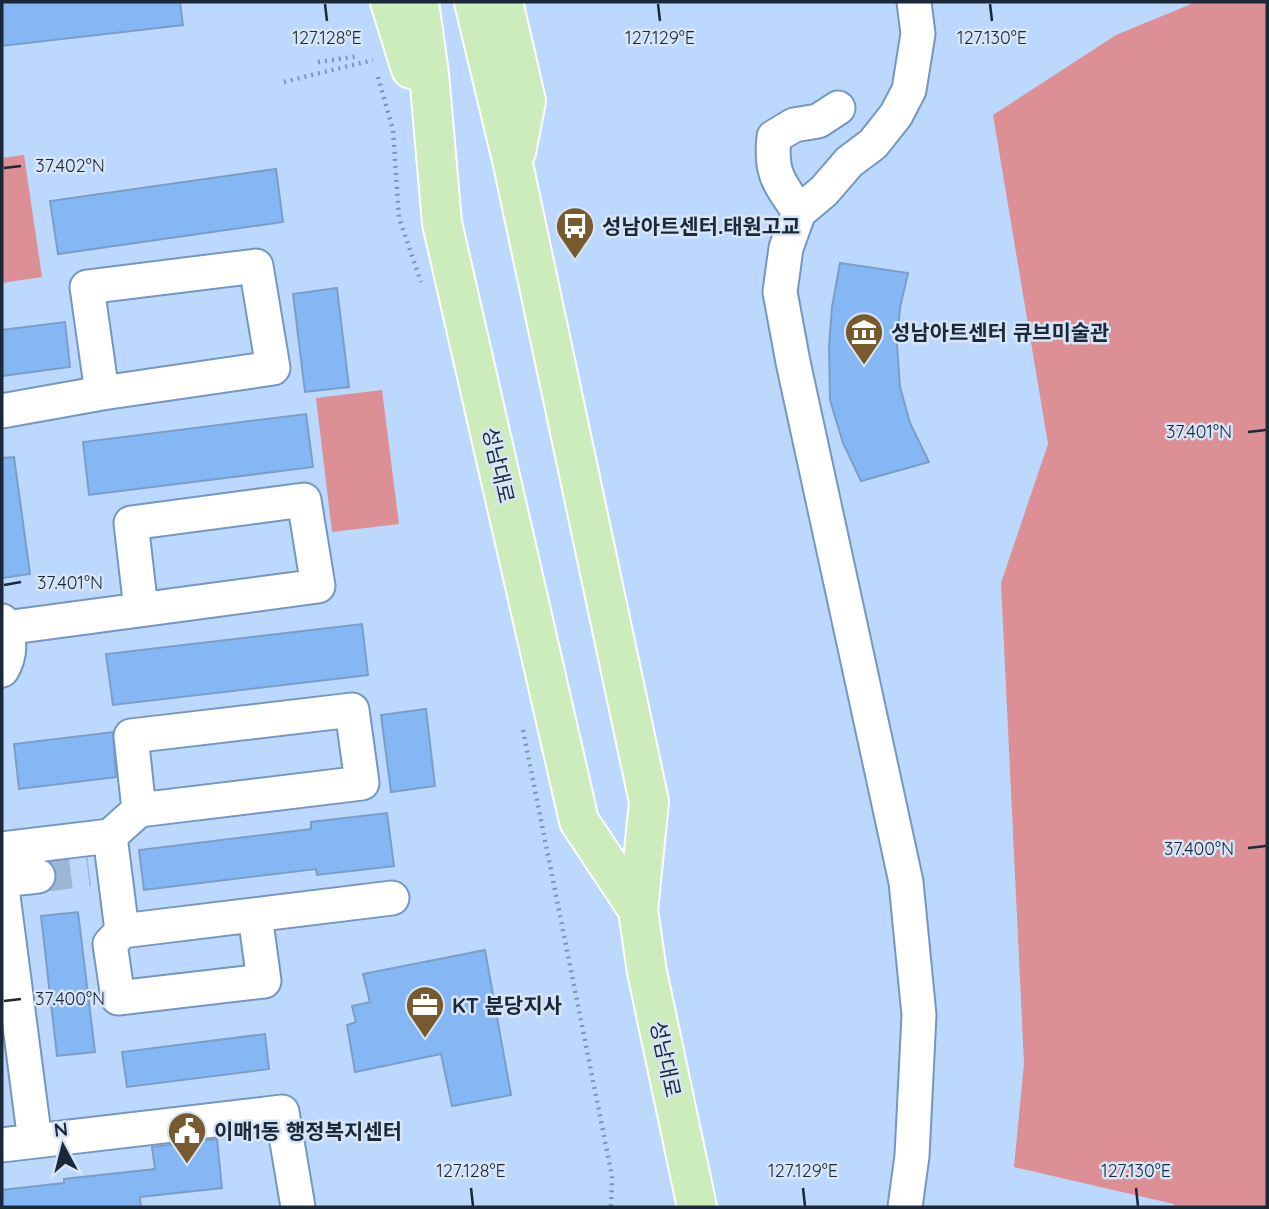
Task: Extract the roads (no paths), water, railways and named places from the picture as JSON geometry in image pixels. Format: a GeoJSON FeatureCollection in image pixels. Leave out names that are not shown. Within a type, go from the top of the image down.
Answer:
{"type":"FeatureCollection","features":[{"type":"Feature","properties":{"kind":"main road"},"geometry":{"type":"LineString","coordinates":[[390,2],[433,134]]}},
{"type":"Feature","properties":{"kind":"main road","name":"성남대로"},"geometry":{"type":"LineString","coordinates":[[419,2],[429,74],[442,223],[579,821],[638,910]]}},
{"type":"Feature","properties":{"kind":"main road","name":"성남대로"},"geometry":{"type":"LineString","coordinates":[[474,2],[513,164],[649,802],[638,910],[647,972],[697,1207]]}},
{"type":"Feature","properties":{"kind":"main road"},"geometry":{"type":"LineString","coordinates":[[503,2],[526,101],[513,164]]}},
{"type":"Feature","properties":{"kind":"street"},"geometry":{"type":"LineString","coordinates":[[905,1207],[912,1156],[919,1015],[906,882],[780,292],[786,248],[799,212],[824,191],[849,162],[873,144],[896,115],[909,90],[918,34],[914,2]]}},
{"type":"Feature","properties":{"kind":"street"},"geometry":{"type":"LineString","coordinates":[[799,212],[779,183],[772,160],[774,137],[793,125],[818,121],[838,108]]}},
{"type":"Feature","properties":{"kind":"street"},"geometry":{"type":"LineString","coordinates":[[2,411],[102,393],[273,368],[256,266],[87,287],[102,393]]}},
{"type":"Feature","properties":{"kind":"street"},"geometry":{"type":"LineString","coordinates":[[2,670],[8,661],[10,647],[3,624],[141,609],[318,586],[304,500],[131,523],[141,609]]}},
{"type":"Feature","properties":{"kind":"street"},"geometry":{"type":"LineString","coordinates":[[2,849],[110,836],[139,810],[362,783],[352,710],[131,736],[139,810]]}},
{"type":"Feature","properties":{"kind":"street"},"geometry":{"type":"LineString","coordinates":[[110,836],[122,931]]}},
{"type":"Feature","properties":{"kind":"street"},"geometry":{"type":"LineString","coordinates":[[2,880],[38,876]]}},
{"type":"Feature","properties":{"kind":"street"},"geometry":{"type":"LineString","coordinates":[[2,888],[35,1141]]}},
{"type":"Feature","properties":{"kind":"street"},"geometry":{"type":"LineString","coordinates":[[256,915],[264,981],[118,999],[110,944],[122,931],[392,898]]}},
{"type":"Feature","properties":{"kind":"street"},"geometry":{"type":"LineString","coordinates":[[2,1145],[282,1112],[298,1207]]}},
{"type":"Feature","properties":{"kind":"tunnel"},"geometry":{"type":"LineString","coordinates":[[38,876],[89,870]]}},
{"type":"Feature","properties":{"kind":"place","name":"성남아트센터.태원고교"},"geometry":{"type":"Point","coordinates":[575,260]}},
{"type":"Feature","properties":{"kind":"place","name":"성남아트센터 큐브미술관"},"geometry":{"type":"Point","coordinates":[864,366]}},
{"type":"Feature","properties":{"kind":"place","name":"KT 분당지사"},"geometry":{"type":"Point","coordinates":[425,1039]}},
{"type":"Feature","properties":{"kind":"place","name":"이매1동 행정복지센터"},"geometry":{"type":"Point","coordinates":[187,1165]}}]}
